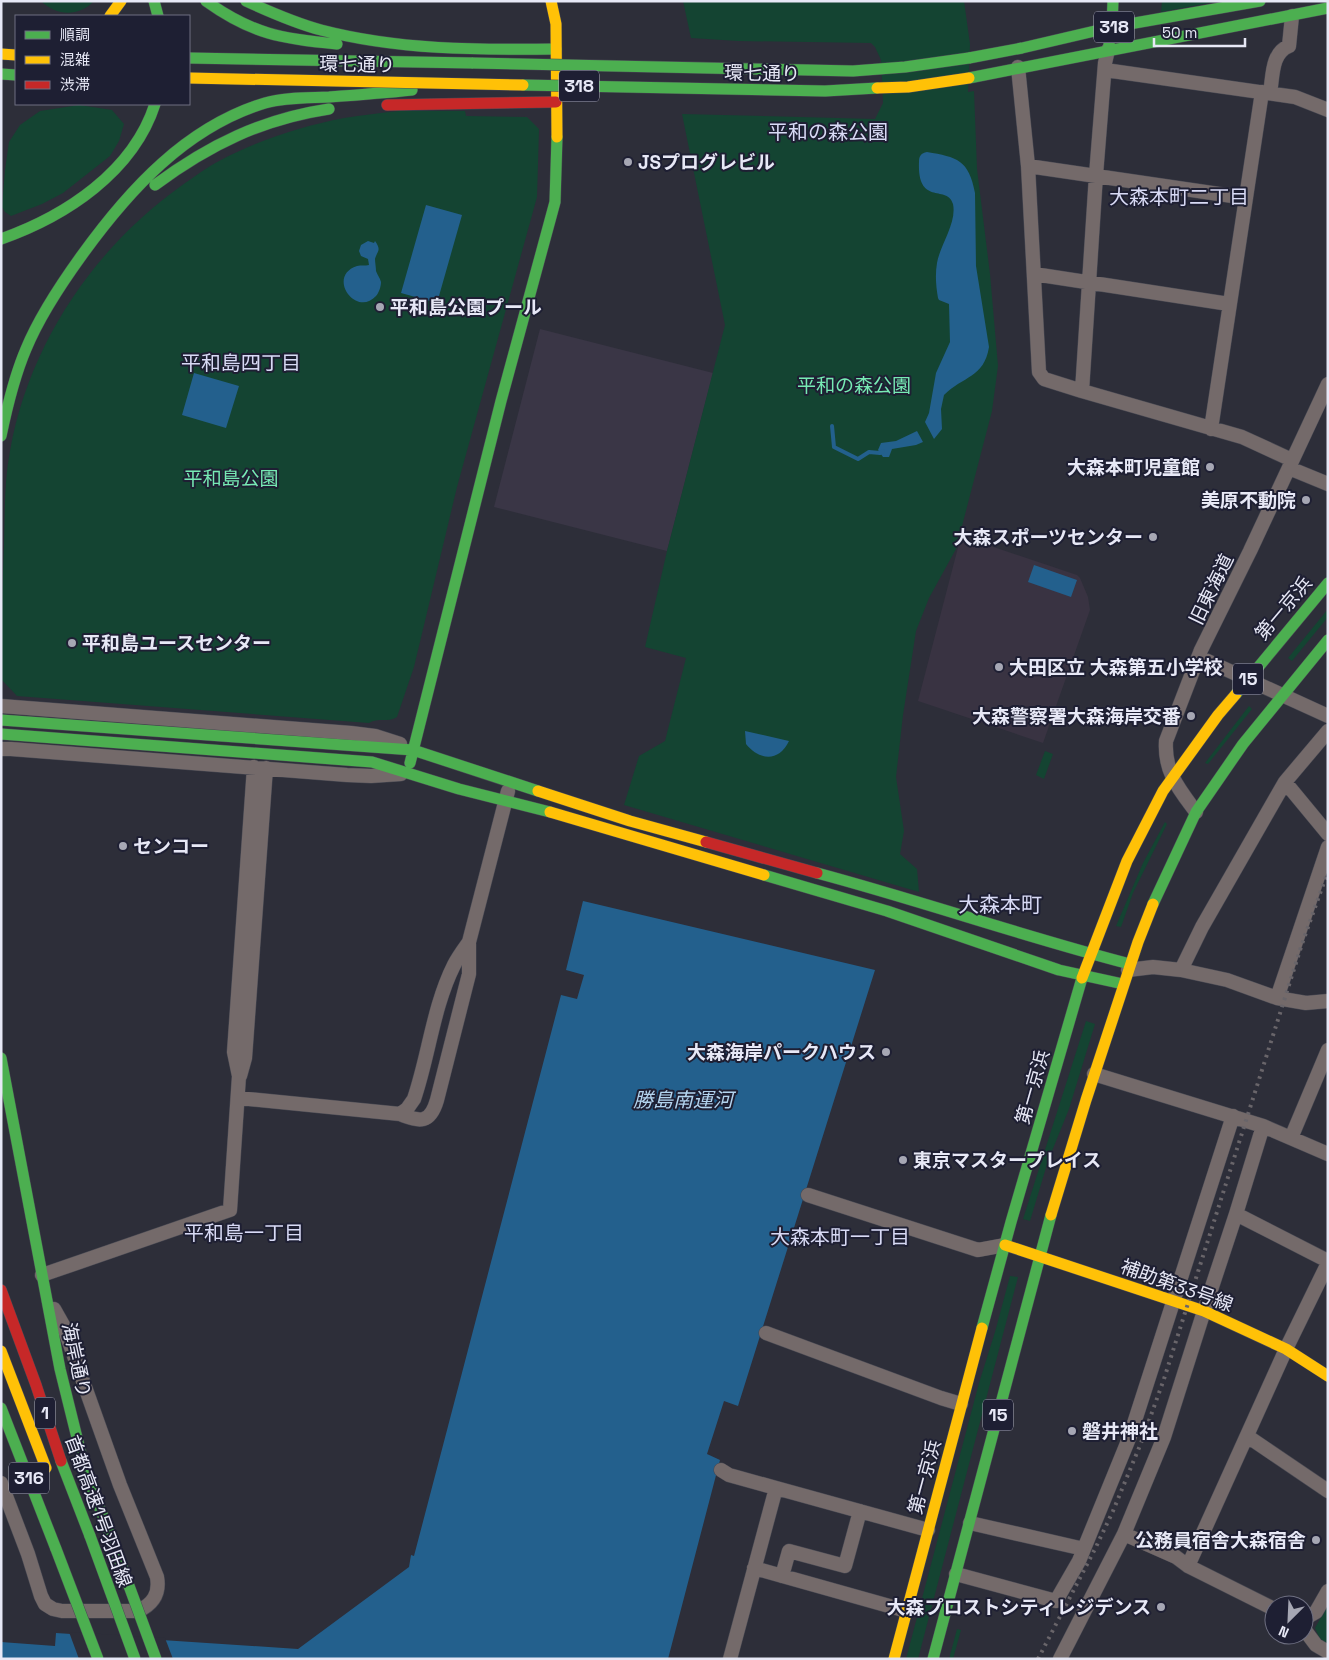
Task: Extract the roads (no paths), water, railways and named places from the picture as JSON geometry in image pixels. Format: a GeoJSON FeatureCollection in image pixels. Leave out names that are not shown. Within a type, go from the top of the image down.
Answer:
{"type":"FeatureCollection","features":[{"type":"Feature","properties":{"kind":"main road"},"geometry":{"type":"LineString","coordinates":[[111,15],[121,1]]}},
{"type":"Feature","properties":{"kind":"main road"},"geometry":{"type":"LineString","coordinates":[[154,1],[158,15]]}},
{"type":"Feature","properties":{"kind":"main road"},"geometry":{"type":"LineString","coordinates":[[206,1],[225,15],[270,36],[342,44],[473,63]]}},
{"type":"Feature","properties":{"kind":"main road"},"geometry":{"type":"LineString","coordinates":[[246,1],[297,23],[355,38],[418,46],[556,49]]}},
{"type":"Feature","properties":{"kind":"main road"},"geometry":{"type":"LineString","coordinates":[[407,774],[501,401],[554,202],[557,126],[556,24],[551,1]]}},
{"type":"Feature","properties":{"kind":"main road"},"geometry":{"type":"LineString","coordinates":[[1108,50],[1112,27],[1113,1]]}},
{"type":"Feature","properties":{"kind":"main road","name":"環七通り"},"geometry":{"type":"LineString","coordinates":[[190,58],[852,71],[934,64],[970,58],[1112,27],[1260,1]]}},
{"type":"Feature","properties":{"kind":"main road","name":"環七通り"},"geometry":{"type":"LineString","coordinates":[[190,78],[825,91],[890,88],[935,84],[969,78],[1328,8]]}},
{"type":"Feature","properties":{"kind":"main road"},"geometry":{"type":"LineString","coordinates":[[1,74],[15,75]]}},
{"type":"Feature","properties":{"kind":"main road"},"geometry":{"type":"LineString","coordinates":[[1,436],[11,393],[30,341],[63,282],[97,234],[134,190],[152,171],[195,137],[219,122],[254,107],[278,100],[354,96],[472,84]]}},
{"type":"Feature","properties":{"kind":"main road"},"geometry":{"type":"LineString","coordinates":[[378,106],[556,102]]}},
{"type":"Feature","properties":{"kind":"main road"},"geometry":{"type":"LineString","coordinates":[[1,239],[50,219],[84,196],[110,173],[138,143],[146,130],[155,105]]}},
{"type":"Feature","properties":{"kind":"main road"},"geometry":{"type":"LineString","coordinates":[[97,234],[165,177],[220,143],[251,128],[284,117],[317,110],[353,107]]}},
{"type":"Feature","properties":{"kind":"main road","name":"第一京浜"},"geometry":{"type":"LineString","coordinates":[[894,1659],[961,1404],[1083,975],[1127,861],[1163,791],[1172,778],[1218,716],[1328,583]]}},
{"type":"Feature","properties":{"kind":"main road","name":"15"},"geometry":{"type":"LineString","coordinates":[[933,1659],[1065,1166],[1123,984],[1152,906],[1196,812],[1243,744],[1328,640]]}},
{"type":"Feature","properties":{"kind":"main road"},"geometry":{"type":"LineString","coordinates":[[1,720],[413,750],[630,821],[888,892],[1129,967]]}},
{"type":"Feature","properties":{"kind":"main road"},"geometry":{"type":"LineString","coordinates":[[1,734],[372,762],[407,774],[506,802],[544,810],[887,911],[1059,970],[1123,984]]}},
{"type":"Feature","properties":{"kind":"main road","name":"海岸通り"},"geometry":{"type":"LineString","coordinates":[[1,1058],[60,1369],[84,1465],[156,1659]]}},
{"type":"Feature","properties":{"kind":"main road","name":"補助第33号線"},"geometry":{"type":"LineString","coordinates":[[1005,1245],[1204,1311],[1286,1349],[1328,1376]]}},
{"type":"Feature","properties":{"kind":"main road","name":"首都高速1号羽田線"},"geometry":{"type":"LineString","coordinates":[[1,1290],[36,1385],[57,1450],[135,1659]]}},
{"type":"Feature","properties":{"kind":"main road"},"geometry":{"type":"LineString","coordinates":[[34,1343],[36,1385]]}},
{"type":"Feature","properties":{"kind":"main road","name":"首都高速1号羽田線"},"geometry":{"type":"LineString","coordinates":[[1,1350],[50,1477]]}},
{"type":"Feature","properties":{"kind":"main road","name":"316"},"geometry":{"type":"LineString","coordinates":[[1,1408],[98,1659]]}},
{"type":"Feature","properties":{"kind":"main road","name":"首都高速1号羽田線"},"geometry":{"type":"LineString","coordinates":[[98,1604],[104,1622]]}},
{"type":"Feature","properties":{"kind":"street"},"geometry":{"type":"LineString","coordinates":[[1211,428],[1246,198],[1266,92],[1275,59],[1282,48],[1289,46],[1292,16]]}},
{"type":"Feature","properties":{"kind":"street"},"geometry":{"type":"LineString","coordinates":[[1082,391],[1096,175],[1108,50]]}},
{"type":"Feature","properties":{"kind":"street"},"geometry":{"type":"LineString","coordinates":[[1018,67],[1028,166],[1039,372],[1044,379],[1242,437],[1328,484]]}},
{"type":"Feature","properties":{"kind":"street"},"geometry":{"type":"LineString","coordinates":[[1105,70],[1295,97],[1328,110]]}},
{"type":"Feature","properties":{"kind":"street"},"geometry":{"type":"LineString","coordinates":[[1028,166],[1246,198]]}},
{"type":"Feature","properties":{"kind":"street"},"geometry":{"type":"LineString","coordinates":[[1034,274],[1229,304]]}},
{"type":"Feature","properties":{"kind":"street","name":"旧東海道"},"geometry":{"type":"LineString","coordinates":[[1196,812],[1172,778],[1166,751],[1166,741],[1199,657],[1328,384]]}},
{"type":"Feature","properties":{"kind":"street"},"geometry":{"type":"LineString","coordinates":[[1199,657],[1328,716]]}},
{"type":"Feature","properties":{"kind":"street"},"geometry":{"type":"LineString","coordinates":[[1,706],[351,733],[375,736],[413,750]]}},
{"type":"Feature","properties":{"kind":"street"},"geometry":{"type":"LineString","coordinates":[[1181,970],[1202,927],[1285,782],[1328,731]]}},
{"type":"Feature","properties":{"kind":"street"},"geometry":{"type":"LineString","coordinates":[[1,749],[371,776],[407,774]]}},
{"type":"Feature","properties":{"kind":"street"},"geometry":{"type":"LineString","coordinates":[[42,1275],[230,1210],[239,1076],[245,1058],[260,767]]}},
{"type":"Feature","properties":{"kind":"street"},"geometry":{"type":"LineString","coordinates":[[239,1098],[400,1114],[417,1121],[424,1120],[434,1108],[469,974],[469,942],[510,782]]}},
{"type":"Feature","properties":{"kind":"street"},"geometry":{"type":"LineString","coordinates":[[1285,782],[1328,834]]}},
{"type":"Feature","properties":{"kind":"street"},"geometry":{"type":"LineString","coordinates":[[1277,998],[1328,847]]}},
{"type":"Feature","properties":{"kind":"street"},"geometry":{"type":"LineString","coordinates":[[400,1114],[407,1109],[414,1099],[433,1022],[454,964],[469,942]]}},
{"type":"Feature","properties":{"kind":"street"},"geometry":{"type":"LineString","coordinates":[[1129,967],[1181,970],[1227,980],[1277,998],[1306,1003],[1328,1001]]}},
{"type":"Feature","properties":{"kind":"street"},"geometry":{"type":"LineString","coordinates":[[1291,1138],[1328,1050]]}},
{"type":"Feature","properties":{"kind":"street"},"geometry":{"type":"LineString","coordinates":[[1094,1074],[1263,1126],[1328,1154]]}},
{"type":"Feature","properties":{"kind":"street"},"geometry":{"type":"LineString","coordinates":[[956,1574],[1056,1601],[1084,1550],[1130,1436],[1233,1116]]}},
{"type":"Feature","properties":{"kind":"street"},"geometry":{"type":"LineString","coordinates":[[1060,1659],[1117,1550],[1164,1437],[1263,1126]]}},
{"type":"Feature","properties":{"kind":"street"},"geometry":{"type":"LineString","coordinates":[[808,1195],[978,1250],[1005,1245]]}},
{"type":"Feature","properties":{"kind":"street"},"geometry":{"type":"LineString","coordinates":[[1188,1566],[1286,1349],[1328,1262],[1236,1214]]}},
{"type":"Feature","properties":{"kind":"street"},"geometry":{"type":"LineString","coordinates":[[1,1483],[28,1554],[41,1596],[46,1604],[53,1609],[62,1611],[138,1611],[148,1606],[156,1595],[159,1586],[157,1577],[120,1484],[63,1326],[45,1290]]}},
{"type":"Feature","properties":{"kind":"street"},"geometry":{"type":"LineString","coordinates":[[766,1333],[940,1398],[961,1404]]}},
{"type":"Feature","properties":{"kind":"street"},"geometry":{"type":"LineString","coordinates":[[1247,1436],[1327,1490]]}},
{"type":"Feature","properties":{"kind":"street"},"geometry":{"type":"LineString","coordinates":[[721,1470],[729,1475],[928,1530]]}},
{"type":"Feature","properties":{"kind":"street"},"geometry":{"type":"LineString","coordinates":[[730,1659],[776,1488]]}},
{"type":"Feature","properties":{"kind":"street"},"geometry":{"type":"LineString","coordinates":[[782,1576],[789,1550],[845,1566],[860,1511]]}},
{"type":"Feature","properties":{"kind":"street"},"geometry":{"type":"LineString","coordinates":[[970,1523],[1084,1550]]}},
{"type":"Feature","properties":{"kind":"street"},"geometry":{"type":"LineString","coordinates":[[1124,1534],[1176,1557],[1188,1566],[1264,1604]]}},
{"type":"Feature","properties":{"kind":"street"},"geometry":{"type":"LineString","coordinates":[[754,1568],[907,1611]]}},
{"type":"Feature","properties":{"kind":"street"},"geometry":{"type":"LineString","coordinates":[[1314,1613],[1328,1591]]}},
{"type":"Feature","properties":{"kind":"street"},"geometry":{"type":"LineString","coordinates":[[1314,1642],[1328,1652]]}},
{"type":"Feature","properties":{"kind":"water"},"geometry":{"type":"Polygon","coordinates":[[[927,152],[954,158],[960,162],[969,173],[972,182],[975,193],[976,266],[989,347],[983,365],[978,371],[944,395],[941,409],[942,429],[934,439],[925,422],[929,413],[936,373],[950,342],[949,304],[938,298],[936,267],[954,211],[950,198],[928,190],[923,185],[920,176],[919,160],[922,154],[927,152]]]}},
{"type":"Feature","properties":{"kind":"water"},"geometry":{"type":"Polygon","coordinates":[[[426,205],[462,215],[437,303],[401,293],[426,205]]]}},
{"type":"Feature","properties":{"kind":"water"},"geometry":{"type":"Polygon","coordinates":[[[368,241],[374,243],[375,241],[378,247],[375,260],[376,271],[381,284],[376,296],[368,301],[360,302],[353,299],[347,293],[344,286],[344,278],[348,271],[357,266],[369,265],[368,259],[361,256],[359,251],[361,245],[368,241]]]}},
{"type":"Feature","properties":{"kind":"water"},"geometry":{"type":"Polygon","coordinates":[[[194,373],[239,386],[226,428],[182,415],[194,373]]]}},
{"type":"Feature","properties":{"kind":"water"},"geometry":{"type":"Polygon","coordinates":[[[917,431],[923,442],[892,449],[889,457],[883,457],[878,450],[881,443],[896,441],[917,431]]]}},
{"type":"Feature","properties":{"kind":"water"},"geometry":{"type":"Polygon","coordinates":[[[1034,565],[1077,580],[1071,597],[1028,582],[1034,565]]]}},
{"type":"Feature","properties":{"kind":"water"},"geometry":{"type":"Polygon","coordinates":[[[745,731],[789,741],[785,748],[775,756],[763,756],[751,750],[746,744],[745,731]]]}},
{"type":"Feature","properties":{"kind":"water","name":"勝島南運河"},"geometry":{"type":"Polygon","coordinates":[[[583,901],[875,970],[738,1406],[724,1401],[707,1454],[720,1460],[668,1659],[1,1659],[1,1642],[55,1646],[56,1633],[298,1649],[409,1567],[411,1555],[414,1556],[561,995],[577,999],[584,975],[566,970],[583,901]]]}},
{"type":"Feature","properties":{"kind":"waterway"},"geometry":{"type":"LineString","coordinates":[[832,426],[834,447],[858,459],[869,452],[880,453],[883,451]]}},
{"type":"Feature","properties":{"kind":"railway"},"geometry":{"type":"LineString","coordinates":[[1038,1659],[1096,1547],[1141,1443],[1164,1379],[1302,944],[1328,871]]}},
{"type":"Feature","properties":{"kind":"place","name":"JSプログレビル"},"geometry":{"type":"Point","coordinates":[628,162]}},
{"type":"Feature","properties":{"kind":"place","name":"平和島公園プール"},"geometry":{"type":"Point","coordinates":[380,307]}},
{"type":"Feature","properties":{"kind":"place","name":"大森本町児童館"},"geometry":{"type":"Point","coordinates":[1210,467]}},
{"type":"Feature","properties":{"kind":"place","name":"美原不動院"},"geometry":{"type":"Point","coordinates":[1306,500]}},
{"type":"Feature","properties":{"kind":"place","name":"大森スポーツセンター"},"geometry":{"type":"Point","coordinates":[1153,537]}},
{"type":"Feature","properties":{"kind":"place","name":"平和島ユースセンター"},"geometry":{"type":"Point","coordinates":[72,643]}},
{"type":"Feature","properties":{"kind":"place","name":"大田区立 大森第五小学校"},"geometry":{"type":"Point","coordinates":[999,667]}},
{"type":"Feature","properties":{"kind":"place","name":"大森警察署大森海岸交番"},"geometry":{"type":"Point","coordinates":[1191,716]}},
{"type":"Feature","properties":{"kind":"place","name":"センコー"},"geometry":{"type":"Point","coordinates":[123,846]}},
{"type":"Feature","properties":{"kind":"place","name":"大森海岸パークハウス"},"geometry":{"type":"Point","coordinates":[886,1052]}},
{"type":"Feature","properties":{"kind":"place","name":"東京マスタープレイス"},"geometry":{"type":"Point","coordinates":[903,1160]}},
{"type":"Feature","properties":{"kind":"place","name":"磐井神社"},"geometry":{"type":"Point","coordinates":[1072,1431]}},
{"type":"Feature","properties":{"kind":"place","name":"公務員宿舎大森宿舎"},"geometry":{"type":"Point","coordinates":[1316,1540]}},
{"type":"Feature","properties":{"kind":"place","name":"大森プロストシティレジデンス"},"geometry":{"type":"Point","coordinates":[1161,1607]}},
{"type":"Feature","properties":{"kind":"district","name":"平和の森公園"},"geometry":{"type":"Point","coordinates":[828,132]}},
{"type":"Feature","properties":{"kind":"district","name":"大森本町二丁目"},"geometry":{"type":"Point","coordinates":[1179,197]}},
{"type":"Feature","properties":{"kind":"district","name":"平和島四丁目"},"geometry":{"type":"Point","coordinates":[241,363]}},
{"type":"Feature","properties":{"kind":"district","name":"大森本町"},"geometry":{"type":"Point","coordinates":[1000,905]}},
{"type":"Feature","properties":{"kind":"district","name":"平和島一丁目"},"geometry":{"type":"Point","coordinates":[244,1233]}},
{"type":"Feature","properties":{"kind":"district","name":"大森本町一丁目"},"geometry":{"type":"Point","coordinates":[840,1237]}},
{"type":"Feature","properties":{"kind":"park label","name":"平和島公園"},"geometry":{"type":"Point","coordinates":[231,478]}}]}
